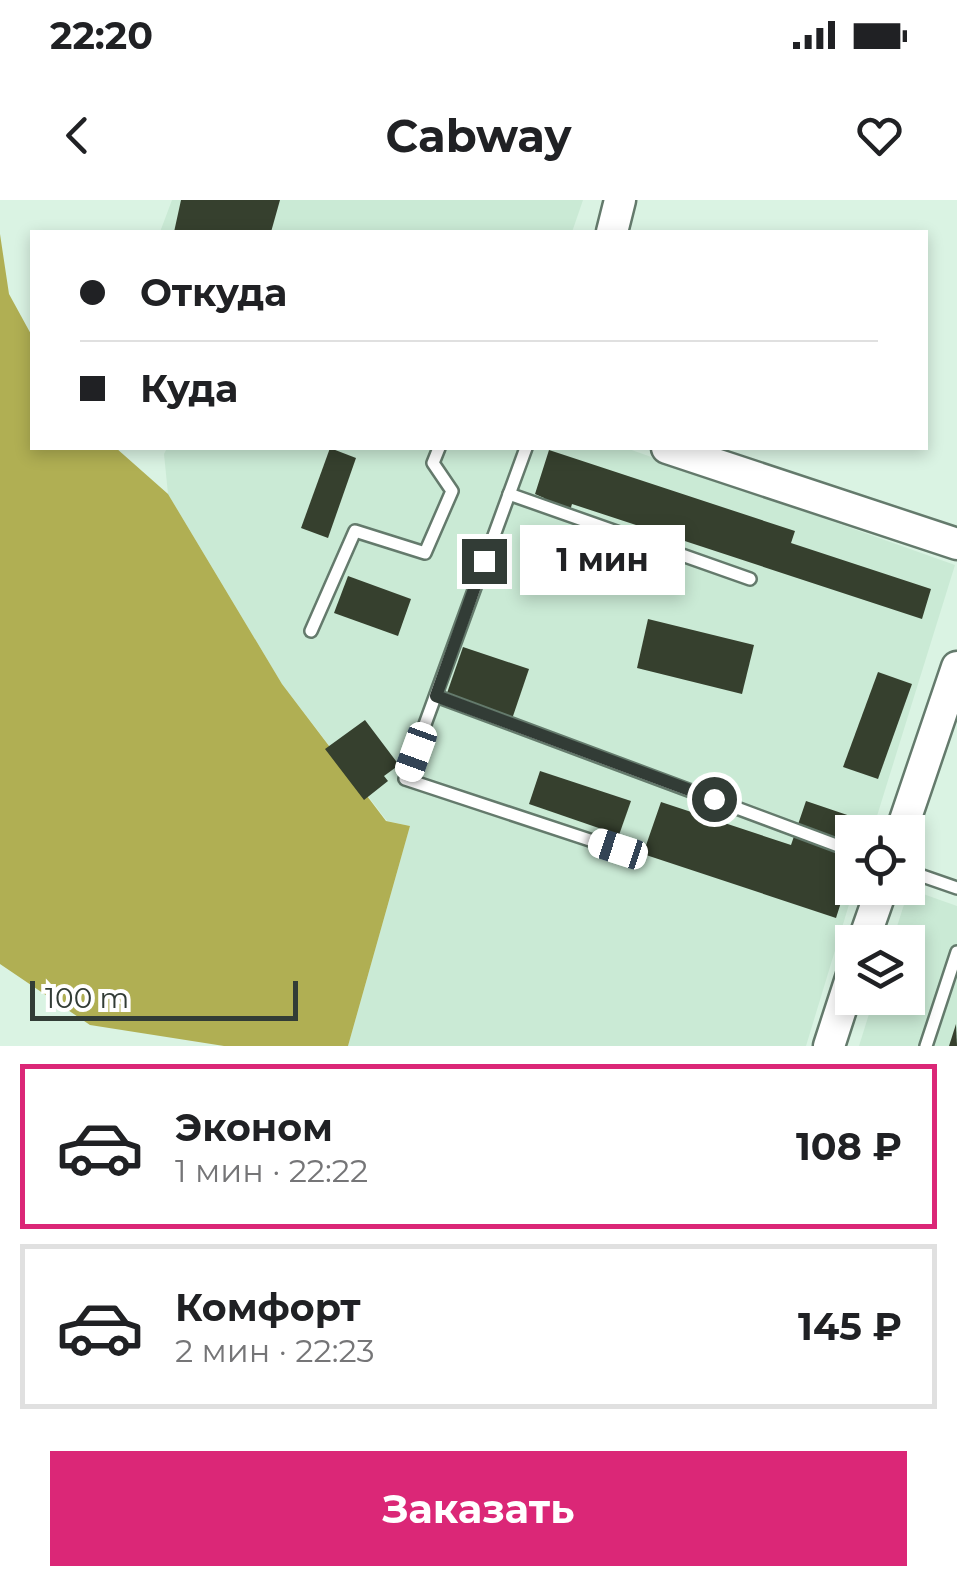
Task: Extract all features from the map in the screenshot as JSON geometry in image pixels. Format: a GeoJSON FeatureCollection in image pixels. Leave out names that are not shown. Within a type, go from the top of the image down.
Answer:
{"type":"FeatureCollection","features":[{"type":"Feature","properties":{"kind":"main road"},"geometry":{"type":"LineString","coordinates":[[612,230],[620,200]]}},
{"type":"Feature","properties":{"kind":"main road"},"geometry":{"type":"LineString","coordinates":[[673,450],[957,544]]}},
{"type":"Feature","properties":{"kind":"main road"},"geometry":{"type":"LineString","coordinates":[[907,815],[957,667]]}},
{"type":"Feature","properties":{"kind":"main road"},"geometry":{"type":"LineString","coordinates":[[828,1046],[838,1015]]}},
{"type":"Feature","properties":{"kind":"lane"},"geometry":{"type":"LineString","coordinates":[[311,630],[355,532],[425,553],[452,491],[433,463],[438,450]]}},
{"type":"Feature","properties":{"kind":"lane"},"geometry":{"type":"LineString","coordinates":[[525,450],[405,780],[618,849]]}},
{"type":"Feature","properties":{"kind":"lane"},"geometry":{"type":"LineString","coordinates":[[509,494],[750,579]]}},
{"type":"Feature","properties":{"kind":"lane"},"geometry":{"type":"LineString","coordinates":[[436,696],[835,845]]}},
{"type":"Feature","properties":{"kind":"lane"},"geometry":{"type":"LineString","coordinates":[[925,877],[957,888]]}},
{"type":"Feature","properties":{"kind":"lane"},"geometry":{"type":"LineString","coordinates":[[926,1046],[957,952]]}},
{"type":"Feature","properties":{"kind":"shaded area"},"geometry":{"type":"Polygon","coordinates":[[[172,200],[583,200],[573,230],[161,230],[172,200]]]}},
{"type":"Feature","properties":{"kind":"shaded area"},"geometry":{"type":"Polygon","coordinates":[[[0,234],[9,294],[30,332],[30,450],[118,450],[168,494],[282,684],[386,821],[410,826],[348,1046],[224,1046],[90,1025],[0,964],[0,234]]]}},
{"type":"Feature","properties":{"kind":"shaded area"},"geometry":{"type":"Polygon","coordinates":[[[166,450],[632,450],[955,565],[877,815],[835,815],[835,905],[849,905],[843,925],[835,925],[835,951],[806,1046],[348,1046],[410,826],[387,821],[282,684],[168,494],[166,450]]]}},
{"type":"Feature","properties":{"kind":"shaded area"},"geometry":{"type":"Polygon","coordinates":[[[925,895],[957,906],[957,1046],[859,1046],[869,1015],[925,1015],[925,925],[897,925],[904,905],[925,905],[925,895]]]}},
{"type":"Feature","properties":{"kind":"building"},"geometry":{"type":"Polygon","coordinates":[[[181,200],[280,200],[272,230],[174,230],[181,200]]]}},
{"type":"Feature","properties":{"kind":"building"},"geometry":{"type":"Polygon","coordinates":[[[329,450],[356,458],[328,538],[301,528],[329,450]]]}},
{"type":"Feature","properties":{"kind":"building"},"geometry":{"type":"Polygon","coordinates":[[[549,450],[795,531],[791,543],[931,589],[922,619],[572,504],[569,514],[542,505],[544,498],[535,494],[549,450]]]}},
{"type":"Feature","properties":{"kind":"building"},"geometry":{"type":"Polygon","coordinates":[[[348,576],[411,599],[398,636],[334,613],[348,576]]]}},
{"type":"Feature","properties":{"kind":"building"},"geometry":{"type":"Polygon","coordinates":[[[648,619],[754,645],[742,694],[637,668],[648,619]]]}},
{"type":"Feature","properties":{"kind":"building"},"geometry":{"type":"Polygon","coordinates":[[[463,647],[529,669],[512,719],[446,696],[463,647]]]}},
{"type":"Feature","properties":{"kind":"building"},"geometry":{"type":"Polygon","coordinates":[[[878,672],[912,684],[878,779],[843,767],[878,672]]]}},
{"type":"Feature","properties":{"kind":"building"},"geometry":{"type":"Polygon","coordinates":[[[365,720],[399,765],[384,776],[388,781],[364,800],[325,749],[365,720]]]}},
{"type":"Feature","properties":{"kind":"building"},"geometry":{"type":"Polygon","coordinates":[[[540,771],[631,801],[619,835],[529,804],[540,771]]]}},
{"type":"Feature","properties":{"kind":"building"},"geometry":{"type":"Polygon","coordinates":[[[806,801],[847,815],[835,815],[835,905],[840,905],[836,918],[643,854],[661,802],[791,845],[806,801]]]}},
{"type":"Feature","properties":{"kind":"building"},"geometry":{"type":"Polygon","coordinates":[[[956,1024],[957,1046],[949,1046],[956,1024]]]}},
{"type":"Feature","properties":{"kind":"route"},"geometry":{"type":"LineString","coordinates":[[484,561],[436,696],[714,799]]}}]}
